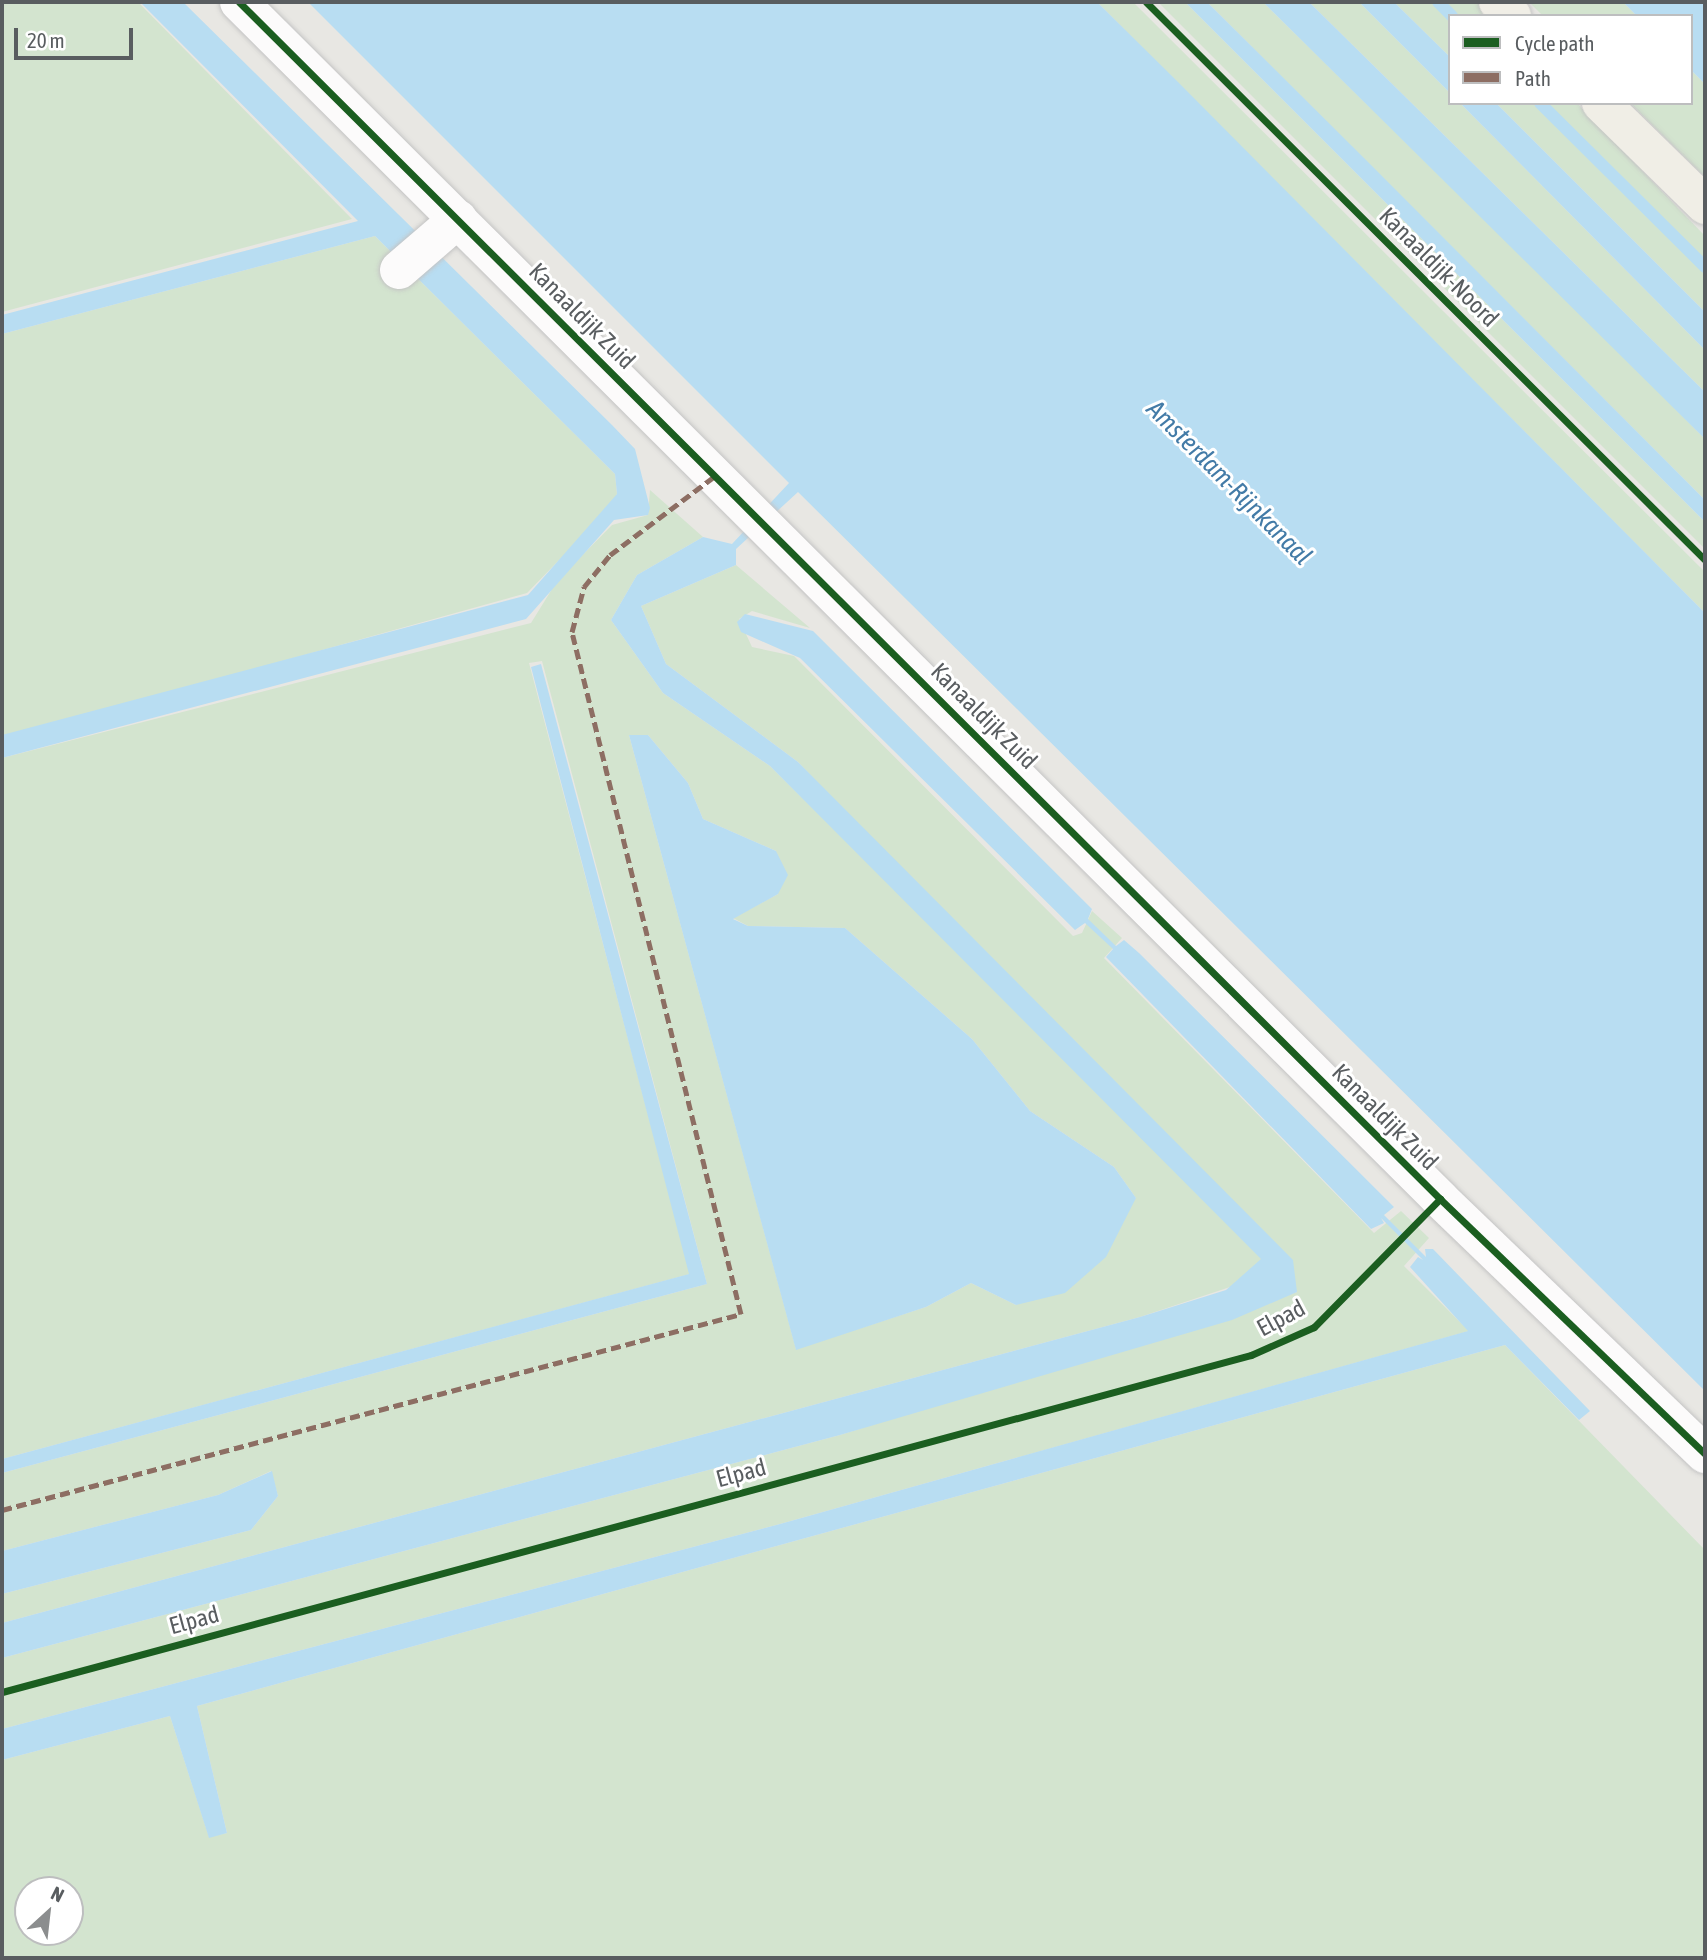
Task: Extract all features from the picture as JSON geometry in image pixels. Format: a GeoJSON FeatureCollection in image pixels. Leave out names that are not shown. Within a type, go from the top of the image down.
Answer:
{"type":"FeatureCollection","features":[{"type":"Feature","properties":{"kind":"main road"},"geometry":{"type":"LineString","coordinates":[[1603,105],[1705,205]]}},
{"type":"Feature","properties":{"kind":"street","name":"Kanaaldijk Zuid"},"geometry":{"type":"LineString","coordinates":[[239,2],[444,231],[1705,1454]]}},
{"type":"Feature","properties":{"kind":"street"},"geometry":{"type":"LineString","coordinates":[[399,270],[444,231]]}},
{"type":"Feature","properties":{"kind":"green space"},"geometry":{"type":"Polygon","coordinates":[[[2,2],[138,2],[352,219],[2,312],[2,2]]]}},
{"type":"Feature","properties":{"kind":"green space"},"geometry":{"type":"Polygon","coordinates":[[[1097,2],[1133,2],[1705,572],[1705,613],[1097,2]]]}},
{"type":"Feature","properties":{"kind":"green space"},"geometry":{"type":"Polygon","coordinates":[[[1158,2],[1185,2],[1705,522],[1705,549],[1158,2]]]}},
{"type":"Feature","properties":{"kind":"green space"},"geometry":{"type":"Polygon","coordinates":[[[1207,2],[1263,2],[1648,381],[1705,439],[1705,500],[1207,2]]]}},
{"type":"Feature","properties":{"kind":"green space"},"geometry":{"type":"Polygon","coordinates":[[[1309,2],[1359,2],[1448,91],[1448,105],[1462,105],[1705,350],[1705,392],[1309,2]]]}},
{"type":"Feature","properties":{"kind":"green space"},"geometry":{"type":"Polygon","coordinates":[[[1394,2],[1479,2],[1491,14],[1448,14],[1448,55],[1394,2]]]}},
{"type":"Feature","properties":{"kind":"green space"},"geometry":{"type":"Polygon","coordinates":[[[1529,2],[1623,2],[1635,14],[1541,14],[1529,2]]]}},
{"type":"Feature","properties":{"kind":"green space"},"geometry":{"type":"Polygon","coordinates":[[[1693,72],[1705,84],[1705,177],[1632,105],[1693,105],[1693,72]]]}},
{"type":"Feature","properties":{"kind":"green space"},"geometry":{"type":"Polygon","coordinates":[[[1498,105],[1579,105],[1705,236],[1705,312],[1498,105]]]}},
{"type":"Feature","properties":{"kind":"green space"},"geometry":{"type":"Polygon","coordinates":[[[375,236],[615,474],[617,494],[609,509],[527,593],[2,739],[2,334],[375,236]]]}},
{"type":"Feature","properties":{"kind":"green space"},"geometry":{"type":"Polygon","coordinates":[[[650,490],[703,537],[637,575],[611,620],[663,693],[770,766],[1180,1171],[1262,1259],[1266,1275],[1140,1317],[2,1623],[2,1594],[251,1530],[278,1496],[271,1471],[218,1495],[2,1551],[2,1473],[707,1284],[542,661],[529,663],[690,1274],[2,1459],[2,758],[531,623],[557,581],[612,525],[648,515],[650,490]],[[629,735],[796,1349],[926,1307],[971,1283],[1016,1305],[1136,1198],[1114,1167],[1030,1111],[972,1039],[845,928],[748,926],[733,918],[778,894],[776,851],[703,819],[688,783],[648,735],[629,735]]]}},
{"type":"Feature","properties":{"kind":"green space"},"geometry":{"type":"Polygon","coordinates":[[[736,565],[810,628],[752,611],[739,619],[752,647],[794,656],[1073,936],[1082,933],[1092,911],[1122,938],[1104,958],[1374,1233],[1401,1211],[1429,1238],[1404,1266],[1469,1331],[780,1524],[2,1729],[2,1658],[840,1435],[1297,1292],[798,762],[666,664],[641,606],[736,565]]]}},
{"type":"Feature","properties":{"kind":"green space"},"geometry":{"type":"Polygon","coordinates":[[[1505,1345],[1705,1550],[1705,1958],[2,1958],[2,1760],[170,1716],[209,1837],[227,1833],[197,1706],[1505,1345]]]}},
{"type":"Feature","properties":{"kind":"water"},"geometry":{"type":"Polygon","coordinates":[[[140,2],[183,2],[612,425],[635,449],[650,508],[648,515],[614,520],[526,619],[2,758],[2,735],[528,595],[617,494],[615,474],[375,236],[2,334],[2,315],[358,221],[140,2]]]}},
{"type":"Feature","properties":{"kind":"water","name":"Amsterdam-Rijnkanaal"},"geometry":{"type":"Polygon","coordinates":[[[308,2],[1097,2],[1178,82],[1705,613],[1705,1391],[798,492],[736,549],[736,565],[641,606],[666,664],[798,762],[1293,1260],[1297,1292],[1232,1320],[840,1435],[2,1658],[2,1623],[1140,1317],[1226,1290],[1261,1259],[770,766],[663,693],[611,620],[637,575],[703,537],[732,544],[789,483],[308,2]]]}},
{"type":"Feature","properties":{"kind":"water"},"geometry":{"type":"Polygon","coordinates":[[[1185,2],[1207,2],[1371,165],[1705,500],[1705,522],[1185,2]]]}},
{"type":"Feature","properties":{"kind":"water"},"geometry":{"type":"Polygon","coordinates":[[[1263,2],[1309,2],[1705,392],[1705,439],[1263,2]]]}},
{"type":"Feature","properties":{"kind":"water"},"geometry":{"type":"Polygon","coordinates":[[[1359,2],[1394,2],[1448,55],[1448,91],[1359,2]]]}},
{"type":"Feature","properties":{"kind":"water"},"geometry":{"type":"Polygon","coordinates":[[[1623,2],[1705,2],[1705,84],[1693,72],[1693,14],[1635,14],[1623,2]]]}},
{"type":"Feature","properties":{"kind":"water"},"geometry":{"type":"Polygon","coordinates":[[[1462,105],[1498,105],[1705,312],[1705,350],[1462,105]]]}},
{"type":"Feature","properties":{"kind":"water"},"geometry":{"type":"Polygon","coordinates":[[[745,614],[813,631],[1092,909],[1088,919],[1116,946],[1124,940],[1139,953],[1394,1207],[1384,1215],[1426,1257],[1425,1249],[1433,1249],[1590,1411],[1579,1420],[1505,1345],[197,1706],[227,1833],[209,1838],[170,1716],[2,1760],[2,1729],[780,1524],[1468,1331],[1410,1267],[1418,1257],[1423,1260],[1381,1218],[1384,1223],[1371,1229],[1106,957],[1113,949],[1085,923],[1075,930],[800,658],[741,632],[737,622],[745,614]]]}},
{"type":"Feature","properties":{"kind":"water"},"geometry":{"type":"Polygon","coordinates":[[[541,664],[707,1284],[2,1473],[2,1459],[689,1274],[531,667],[541,664]]]}},
{"type":"Feature","properties":{"kind":"water"},"geometry":{"type":"Polygon","coordinates":[[[629,735],[648,735],[688,783],[703,819],[776,851],[788,875],[778,894],[733,919],[748,926],[845,928],[972,1039],[1030,1111],[1114,1167],[1136,1198],[1106,1257],[1065,1293],[1016,1305],[971,1283],[926,1307],[796,1350],[629,735]]]}},
{"type":"Feature","properties":{"kind":"water"},"geometry":{"type":"Polygon","coordinates":[[[272,1471],[278,1496],[251,1530],[2,1594],[2,1551],[218,1495],[272,1471]]]}},
{"type":"Feature","properties":{"kind":"waterway"},"geometry":{"type":"LineString","coordinates":[[1438,2],[1450,14]]}},
{"type":"Feature","properties":{"kind":"waterway"},"geometry":{"type":"LineString","coordinates":[[1542,105],[1705,267]]}},
{"type":"Feature","properties":{"kind":"marked path"},"geometry":{"type":"LineString","coordinates":[[2,1510],[741,1314],[572,632],[584,587],[610,555],[715,476]]}},
{"type":"Feature","properties":{"kind":"cycle path"},"geometry":{"type":"LineString","coordinates":[[239,2],[1440,1199],[1705,1454]]}},
{"type":"Feature","properties":{"kind":"cycle path","name":"Kanaaldijk-Noord"},"geometry":{"type":"LineString","coordinates":[[1146,2],[1705,560]]}},
{"type":"Feature","properties":{"kind":"cycle path","name":"Elpad"},"geometry":{"type":"LineString","coordinates":[[2,1692],[1251,1355],[1314,1327],[1440,1199]]}}]}
